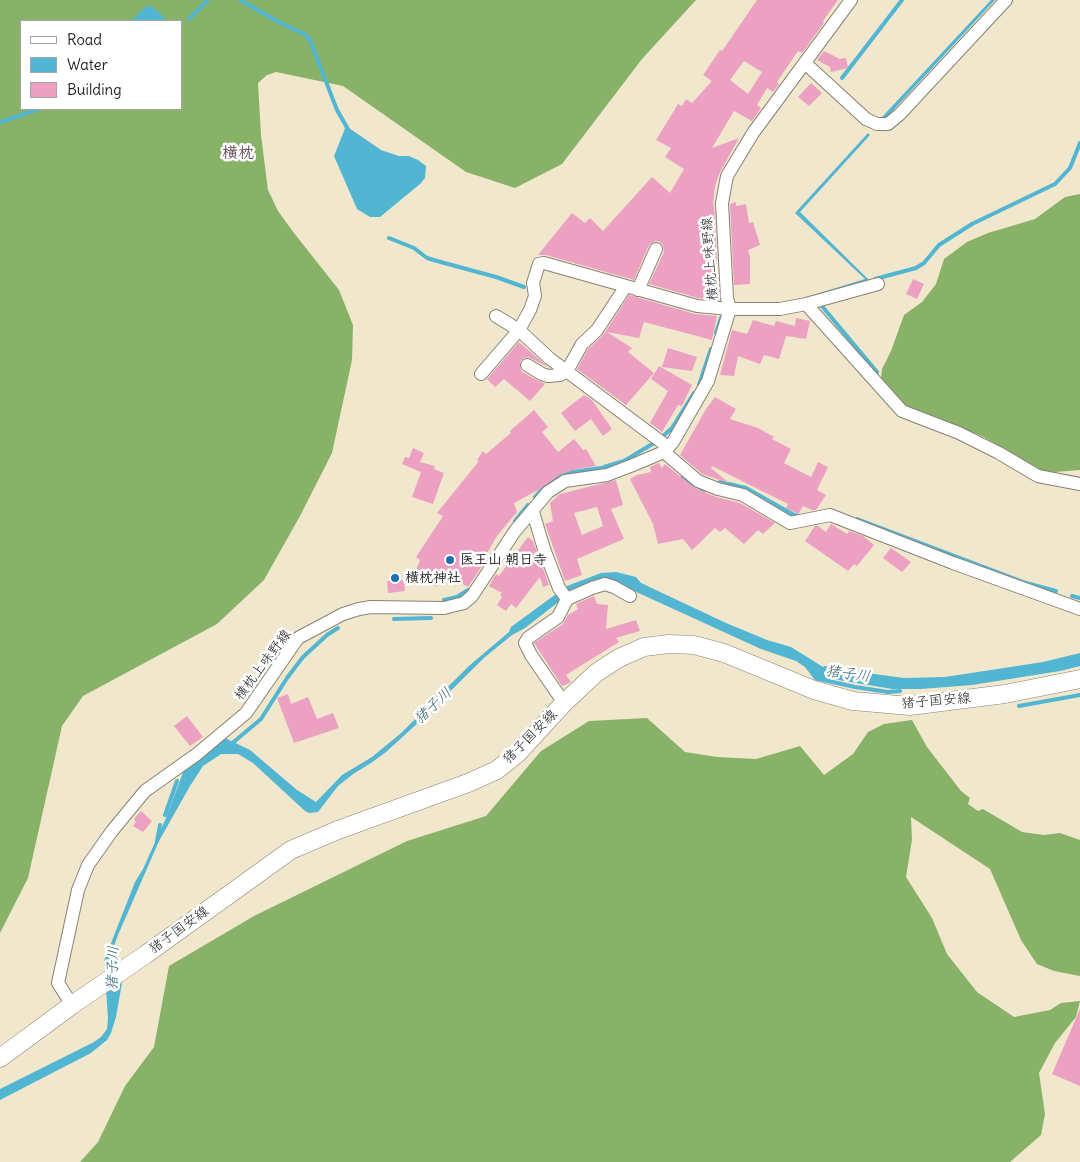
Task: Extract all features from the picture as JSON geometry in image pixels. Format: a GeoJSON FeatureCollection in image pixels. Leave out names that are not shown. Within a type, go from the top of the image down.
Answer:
{"type":"FeatureCollection","features":[{"type":"Feature","properties":{"kind":"main road","name":"猪子国安線"},"geometry":{"type":"LineString","coordinates":[[0,1058],[291,850],[338,830],[468,783],[497,770],[518,753],[564,703],[596,673],[619,658],[644,648],[670,644],[694,645],[724,653],[814,690],[853,701],[910,706],[1004,694],[1080,679]]}},
{"type":"Feature","properties":{"kind":"street","name":"横枕上味野線"},"geometry":{"type":"LineString","coordinates":[[72,1005],[58,983],[78,890],[88,865],[112,831],[145,791],[202,750],[246,713],[298,638],[343,614],[360,609],[371,607],[444,608],[464,603],[472,596],[515,531],[548,492],[565,482],[607,475],[666,449],[673,442],[708,382],[730,309],[726,298],[722,203],[727,176],[753,133],[851,0]]}},
{"type":"Feature","properties":{"kind":"street"},"geometry":{"type":"LineString","coordinates":[[805,63],[866,119],[877,124],[888,124],[900,114],[1006,0]]}},
{"type":"Feature","properties":{"kind":"street"},"geometry":{"type":"LineString","coordinates":[[527,365],[548,376],[560,375],[567,371],[582,344],[597,330],[632,288],[656,249]]}},
{"type":"Feature","properties":{"kind":"street"},"geometry":{"type":"LineString","coordinates":[[481,374],[519,330],[536,296],[533,284],[539,264],[697,306],[730,309],[780,309],[806,304],[878,284]]}},
{"type":"Feature","properties":{"kind":"street"},"geometry":{"type":"LineString","coordinates":[[806,304],[902,411],[959,433],[999,453],[1038,476],[1080,484]]}},
{"type":"Feature","properties":{"kind":"street"},"geometry":{"type":"LineString","coordinates":[[496,316],[519,330],[549,358],[666,449],[698,481],[718,489],[743,494],[790,522],[830,515],[953,563],[1080,609]]}},
{"type":"Feature","properties":{"kind":"street"},"geometry":{"type":"LineString","coordinates":[[533,512],[556,580],[567,600]]}},
{"type":"Feature","properties":{"kind":"street"},"geometry":{"type":"LineString","coordinates":[[564,703],[531,655],[525,643],[528,638],[558,617],[567,600],[592,588],[605,584],[630,596]]}},
{"type":"Feature","properties":{"kind":"green space"},"geometry":{"type":"Polygon","coordinates":[[[0,0],[696,0],[642,59],[562,164],[515,188],[466,172],[343,86],[276,72],[267,75],[258,83],[261,135],[268,190],[278,211],[339,290],[353,325],[352,360],[332,453],[300,516],[264,580],[217,624],[83,696],[62,726],[28,878],[0,933],[0,0]]]}},
{"type":"Feature","properties":{"kind":"green space"},"geometry":{"type":"Polygon","coordinates":[[[1080,194],[1080,470],[1042,471],[984,437],[905,405],[881,381],[882,369],[891,351],[904,315],[922,302],[936,284],[944,259],[967,242],[988,233],[1035,219],[1065,197],[1080,194]]]}},
{"type":"Feature","properties":{"kind":"green space"},"geometry":{"type":"Polygon","coordinates":[[[647,718],[685,752],[717,757],[756,759],[800,746],[824,775],[853,754],[868,732],[884,724],[912,720],[927,747],[961,791],[970,798],[968,804],[978,811],[983,809],[1022,832],[1044,835],[1060,833],[1080,840],[1080,976],[1054,971],[1037,964],[1021,940],[990,869],[911,817],[912,840],[906,877],[932,918],[947,954],[977,992],[1014,1017],[1050,1010],[1061,1003],[1080,1001],[1076,1017],[1055,1043],[1039,1073],[1045,1114],[1041,1135],[1010,1162],[80,1162],[98,1142],[125,1086],[154,1047],[169,966],[254,916],[407,841],[486,816],[541,751],[589,721],[647,718]]]}},
{"type":"Feature","properties":{"kind":"water"},"geometry":{"type":"Polygon","coordinates":[[[991,0],[995,0],[885,119],[882,117],[991,0]]]}},
{"type":"Feature","properties":{"kind":"water"},"geometry":{"type":"Polygon","coordinates":[[[146,6],[151,6],[165,20],[132,20],[146,6]]]}},
{"type":"Feature","properties":{"kind":"water"},"geometry":{"type":"Polygon","coordinates":[[[346,126],[381,150],[399,156],[409,156],[426,166],[425,178],[420,184],[380,217],[370,217],[357,209],[334,156],[346,126]]]}},
{"type":"Feature","properties":{"kind":"water"},"geometry":{"type":"Polygon","coordinates":[[[868,133],[870,135],[800,212],[869,280],[811,298],[810,296],[865,279],[795,213],[868,133]]]}},
{"type":"Feature","properties":{"kind":"water"},"geometry":{"type":"Polygon","coordinates":[[[616,572],[636,577],[641,583],[726,623],[767,640],[791,647],[823,667],[904,678],[945,677],[1043,662],[1080,653],[1080,666],[972,685],[921,689],[892,689],[833,679],[818,681],[815,680],[805,667],[796,661],[761,649],[621,585],[561,600],[485,657],[386,752],[338,786],[318,812],[309,813],[305,811],[253,763],[238,754],[221,754],[203,766],[159,841],[114,946],[122,983],[116,1017],[107,1040],[91,1053],[0,1100],[0,1089],[94,1042],[107,1029],[104,961],[135,882],[143,869],[166,818],[185,767],[225,738],[250,750],[297,790],[316,802],[342,775],[372,757],[400,734],[470,665],[509,632],[511,627],[567,586],[601,573],[616,572]]]}},
{"type":"Feature","properties":{"kind":"building"},"geometry":{"type":"Polygon","coordinates":[[[757,0],[838,0],[802,53],[798,51],[777,82],[779,84],[773,92],[767,88],[757,105],[761,108],[752,121],[734,111],[712,148],[739,138],[720,172],[715,186],[713,205],[717,264],[714,266],[706,286],[718,285],[719,300],[698,298],[649,284],[664,252],[663,245],[659,241],[649,245],[634,280],[546,255],[538,255],[572,213],[585,223],[590,218],[603,231],[652,177],[670,193],[684,169],[665,157],[671,148],[656,140],[678,104],[682,106],[686,99],[692,103],[712,81],[703,75],[720,50],[722,51],[757,0]],[[744,61],[730,80],[748,94],[762,72],[744,61]]]}},
{"type":"Feature","properties":{"kind":"building"},"geometry":{"type":"Polygon","coordinates":[[[824,51],[840,59],[846,58],[848,68],[831,72],[830,67],[817,60],[824,51]]]}},
{"type":"Feature","properties":{"kind":"building"},"geometry":{"type":"Polygon","coordinates":[[[811,83],[822,93],[809,106],[798,97],[811,83]]]}},
{"type":"Feature","properties":{"kind":"building"},"geometry":{"type":"Polygon","coordinates":[[[736,202],[736,206],[746,204],[749,223],[753,222],[760,245],[748,250],[750,256],[750,284],[734,285],[730,204],[736,202]]]}},
{"type":"Feature","properties":{"kind":"building"},"geometry":{"type":"Polygon","coordinates":[[[913,279],[924,284],[917,299],[906,294],[913,279]]]}},
{"type":"Feature","properties":{"kind":"building"},"geometry":{"type":"Polygon","coordinates":[[[629,295],[695,314],[717,316],[712,340],[644,322],[639,338],[607,332],[632,348],[628,352],[654,373],[626,405],[577,369],[588,349],[604,334],[629,295]]]}},
{"type":"Feature","properties":{"kind":"building"},"geometry":{"type":"Polygon","coordinates":[[[796,318],[810,321],[806,339],[786,336],[779,359],[764,355],[760,364],[738,356],[734,376],[720,375],[732,330],[747,334],[753,320],[774,326],[776,321],[795,326],[796,318]]]}},
{"type":"Feature","properties":{"kind":"building"},"geometry":{"type":"Polygon","coordinates":[[[519,342],[548,367],[528,357],[520,361],[522,372],[545,384],[530,401],[504,379],[495,387],[487,379],[519,342]]]}},
{"type":"Feature","properties":{"kind":"building"},"geometry":{"type":"Polygon","coordinates":[[[668,348],[697,357],[692,371],[662,367],[668,348]]]}},
{"type":"Feature","properties":{"kind":"building"},"geometry":{"type":"Polygon","coordinates":[[[659,366],[692,385],[682,406],[678,405],[662,432],[650,423],[668,391],[651,379],[659,366]]]}},
{"type":"Feature","properties":{"kind":"building"},"geometry":{"type":"Polygon","coordinates":[[[584,395],[592,400],[612,429],[603,436],[591,419],[575,431],[561,413],[584,395]]]}},
{"type":"Feature","properties":{"kind":"building"},"geometry":{"type":"Polygon","coordinates":[[[715,397],[736,409],[730,419],[758,428],[774,437],[772,439],[791,449],[784,463],[811,477],[818,462],[828,467],[817,490],[826,495],[816,510],[803,506],[799,513],[796,513],[786,508],[788,504],[712,466],[711,468],[729,483],[702,474],[680,455],[706,409],[715,397]]]}},
{"type":"Feature","properties":{"kind":"building"},"geometry":{"type":"Polygon","coordinates":[[[534,410],[548,427],[542,432],[558,452],[574,439],[583,450],[586,449],[596,466],[561,474],[540,489],[514,503],[517,512],[497,536],[480,565],[482,566],[468,587],[447,574],[444,582],[441,580],[437,587],[415,573],[420,560],[416,557],[443,516],[437,513],[479,461],[477,460],[483,451],[486,454],[534,410]]]}},
{"type":"Feature","properties":{"kind":"building"},"geometry":{"type":"Polygon","coordinates":[[[413,448],[424,453],[420,462],[435,466],[434,469],[444,473],[433,504],[412,497],[421,472],[402,464],[405,457],[409,458],[413,448]]]}},
{"type":"Feature","properties":{"kind":"building"},"geometry":{"type":"Polygon","coordinates":[[[659,463],[662,468],[665,464],[695,488],[716,497],[740,503],[775,523],[763,534],[758,530],[744,544],[725,528],[720,532],[715,528],[692,550],[683,539],[658,544],[653,524],[630,479],[637,475],[651,472],[650,467],[659,463]]]}},
{"type":"Feature","properties":{"kind":"building"},"geometry":{"type":"Polygon","coordinates":[[[616,480],[623,505],[611,509],[624,539],[577,559],[582,575],[565,581],[545,524],[553,521],[550,503],[560,494],[616,480]],[[597,507],[574,513],[582,535],[603,526],[597,507]]]}},
{"type":"Feature","properties":{"kind":"building"},"geometry":{"type":"Polygon","coordinates":[[[831,524],[847,534],[849,531],[863,536],[874,545],[857,566],[854,564],[848,571],[805,541],[815,526],[826,532],[831,524]]]}},
{"type":"Feature","properties":{"kind":"building"},"geometry":{"type":"Polygon","coordinates":[[[528,537],[533,541],[549,585],[543,587],[540,577],[516,608],[511,604],[506,611],[497,605],[502,597],[500,595],[502,593],[489,586],[496,574],[499,576],[528,537]]]}},
{"type":"Feature","properties":{"kind":"building"},"geometry":{"type":"Polygon","coordinates":[[[891,548],[911,562],[902,572],[883,558],[891,548]]]}},
{"type":"Feature","properties":{"kind":"building"},"geometry":{"type":"Polygon","coordinates":[[[404,580],[405,591],[388,593],[387,581],[404,580]]]}},
{"type":"Feature","properties":{"kind":"building"},"geometry":{"type":"Polygon","coordinates":[[[594,596],[597,604],[608,605],[606,629],[636,620],[640,631],[616,638],[619,642],[566,675],[571,682],[562,686],[534,643],[563,624],[568,615],[578,609],[576,604],[594,596]]]}},
{"type":"Feature","properties":{"kind":"building"},"geometry":{"type":"Polygon","coordinates":[[[288,694],[291,704],[308,697],[317,719],[333,713],[339,728],[294,743],[277,698],[288,694]]]}},
{"type":"Feature","properties":{"kind":"building"},"geometry":{"type":"Polygon","coordinates":[[[187,716],[203,737],[190,746],[174,726],[187,716]]]}},
{"type":"Feature","properties":{"kind":"building"},"geometry":{"type":"Polygon","coordinates":[[[141,811],[152,821],[143,832],[133,826],[136,822],[134,819],[141,811]]]}},
{"type":"Feature","properties":{"kind":"building"},"geometry":{"type":"Polygon","coordinates":[[[1080,1009],[1080,1086],[1052,1074],[1080,1009]]]}},
{"type":"Feature","properties":{"kind":"waterway"},"geometry":{"type":"LineString","coordinates":[[189,19],[208,0]]}},
{"type":"Feature","properties":{"kind":"waterway"},"geometry":{"type":"LineString","coordinates":[[240,0],[304,34],[310,40],[337,110],[349,131]]}},
{"type":"Feature","properties":{"kind":"waterway"},"geometry":{"type":"LineString","coordinates":[[842,78],[902,0]]}},
{"type":"Feature","properties":{"kind":"waterway"},"geometry":{"type":"LineString","coordinates":[[0,122],[36,110]]}},
{"type":"Feature","properties":{"kind":"waterway"},"geometry":{"type":"LineString","coordinates":[[875,279],[916,268],[924,263],[939,245],[972,224],[1055,184],[1070,168],[1080,143]]}},
{"type":"Feature","properties":{"kind":"waterway"},"geometry":{"type":"LineString","coordinates":[[389,238],[414,248],[427,258],[496,277],[524,287]]}},
{"type":"Feature","properties":{"kind":"waterway"},"geometry":{"type":"LineString","coordinates":[[821,305],[877,372]]}},
{"type":"Feature","properties":{"kind":"waterway"},"geometry":{"type":"LineString","coordinates":[[716,333],[721,318]]}},
{"type":"Feature","properties":{"kind":"waterway"},"geometry":{"type":"LineString","coordinates":[[699,385],[711,349]]}},
{"type":"Feature","properties":{"kind":"waterway"},"geometry":{"type":"LineString","coordinates":[[662,437],[672,428],[694,393]]}},
{"type":"Feature","properties":{"kind":"waterway"},"geometry":{"type":"LineString","coordinates":[[604,467],[624,461],[654,443]]}},
{"type":"Feature","properties":{"kind":"waterway"},"geometry":{"type":"LineString","coordinates":[[535,497],[544,487],[559,477],[573,472],[601,468]]}},
{"type":"Feature","properties":{"kind":"waterway"},"geometry":{"type":"LineString","coordinates":[[682,478],[704,490]]}},
{"type":"Feature","properties":{"kind":"waterway"},"geometry":{"type":"LineString","coordinates":[[720,482],[746,488],[799,516]]}},
{"type":"Feature","properties":{"kind":"waterway"},"geometry":{"type":"LineString","coordinates":[[515,521],[528,505]]}},
{"type":"Feature","properties":{"kind":"waterway"},"geometry":{"type":"LineString","coordinates":[[857,519],[1026,583],[1056,591]]}},
{"type":"Feature","properties":{"kind":"waterway"},"geometry":{"type":"LineString","coordinates":[[444,600],[457,597],[468,590]]}},
{"type":"Feature","properties":{"kind":"waterway"},"geometry":{"type":"LineString","coordinates":[[1072,596],[1080,598]]}},
{"type":"Feature","properties":{"kind":"waterway"},"geometry":{"type":"LineString","coordinates":[[394,619],[431,618]]}},
{"type":"Feature","properties":{"kind":"waterway"},"geometry":{"type":"LineString","coordinates":[[230,745],[261,719],[303,657],[327,635],[338,628]]}},
{"type":"Feature","properties":{"kind":"waterway"},"geometry":{"type":"LineString","coordinates":[[819,679],[888,692],[900,691]]}},
{"type":"Feature","properties":{"kind":"waterway"},"geometry":{"type":"LineString","coordinates":[[1019,706],[1080,695]]}},
{"type":"Feature","properties":{"kind":"waterway"},"geometry":{"type":"LineString","coordinates":[[165,815],[177,781]]}},
{"type":"Feature","properties":{"kind":"waterway","name":"猪子川"},"geometry":{"type":"LineString","coordinates":[[157,841],[160,825]]}},
{"type":"Feature","properties":{"kind":"place","name":"医王山 朝日寺"},"geometry":{"type":"Point","coordinates":[450,560]}},
{"type":"Feature","properties":{"kind":"place","name":"横枕神社"},"geometry":{"type":"Point","coordinates":[395,578]}},
{"type":"Feature","properties":{"kind":"district","name":"横枕"},"geometry":{"type":"Point","coordinates":[238,153]}}]}
